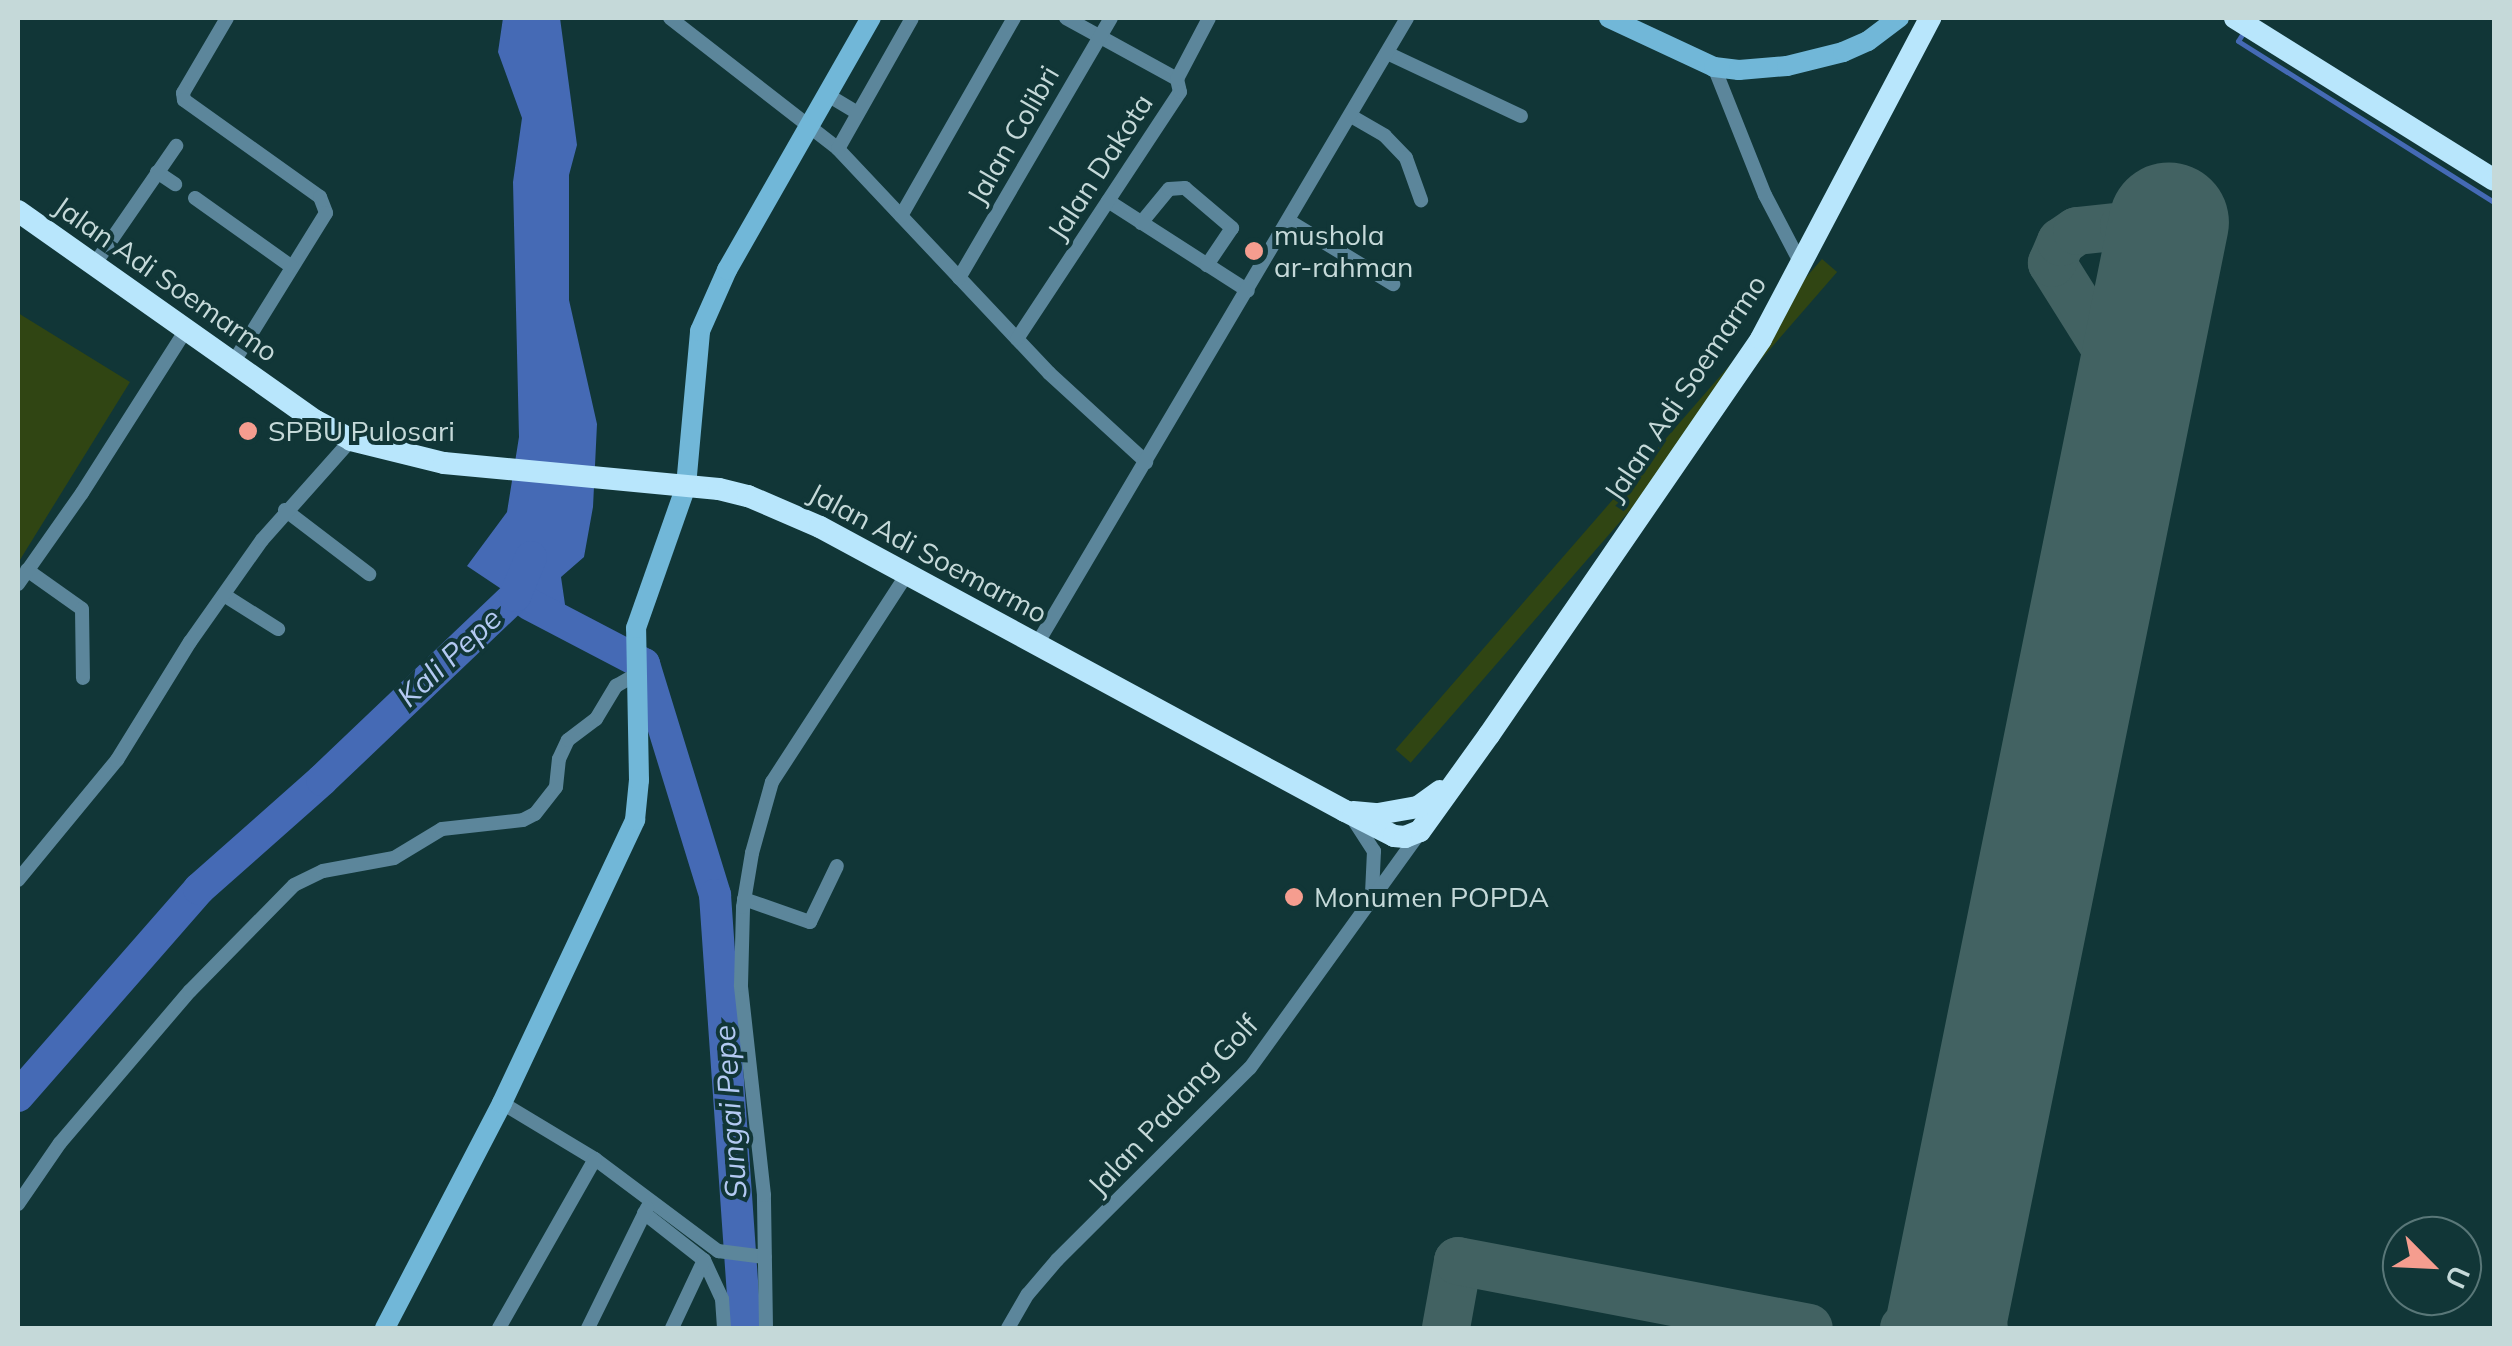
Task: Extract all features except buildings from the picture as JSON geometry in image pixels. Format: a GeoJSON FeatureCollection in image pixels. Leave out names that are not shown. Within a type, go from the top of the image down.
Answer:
{"type":"FeatureCollection","features":[{"type":"Feature","properties":{"kind":"highway","name":"Jalan Adi Soemarmo"},"geometry":{"type":"LineString","coordinates":[[1420,831],[1744,364],[1930,18]]}},
{"type":"Feature","properties":{"kind":"highway"},"geometry":{"type":"LineString","coordinates":[[2248,25],[2494,180]]}},
{"type":"Feature","properties":{"kind":"highway","name":"Jalan Adi Soemarmo"},"geometry":{"type":"LineString","coordinates":[[18,210],[316,421],[352,440],[444,463],[642,481],[748,496],[820,527],[1394,836]]}},
{"type":"Feature","properties":{"kind":"highway","name":"Jalan Adi Soemarmo"},"geometry":{"type":"LineString","coordinates":[[1345,811],[1378,814],[1418,807],[1461,773]]}},
{"type":"Feature","properties":{"kind":"highway"},"geometry":{"type":"LineString","coordinates":[[1394,836],[1420,831]]}},
{"type":"Feature","properties":{"kind":"main road"},"geometry":{"type":"LineString","coordinates":[[384,1328],[502,1103],[635,820],[639,780],[636,628],[686,486],[700,331],[727,270],[871,18]]}},
{"type":"Feature","properties":{"kind":"main road"},"geometry":{"type":"LineString","coordinates":[[1608,18],[1714,67],[1761,70],[1819,60],[1868,41],[1899,18]]}},
{"type":"Feature","properties":{"kind":"street"},"geometry":{"type":"LineString","coordinates":[[227,18],[184,100],[326,204],[326,213],[233,362]]}},
{"type":"Feature","properties":{"kind":"street"},"geometry":{"type":"LineString","coordinates":[[670,18],[838,149],[1017,340],[1146,462]]}},
{"type":"Feature","properties":{"kind":"street"},"geometry":{"type":"LineString","coordinates":[[838,149],[912,18]]}},
{"type":"Feature","properties":{"kind":"street"},"geometry":{"type":"LineString","coordinates":[[901,216],[1014,18]]}},
{"type":"Feature","properties":{"kind":"street"},"geometry":{"type":"LineString","coordinates":[[1066,18],[1176,78]]}},
{"type":"Feature","properties":{"kind":"street","name":"Jalan Colibri"},"geometry":{"type":"LineString","coordinates":[[959,278],[1111,18]]}},
{"type":"Feature","properties":{"kind":"street","name":"Jalan Dakota"},"geometry":{"type":"LineString","coordinates":[[1017,340],[1180,92],[1176,78],[1209,18]]}},
{"type":"Feature","properties":{"kind":"street"},"geometry":{"type":"LineString","coordinates":[[1037,644],[1408,18]]}},
{"type":"Feature","properties":{"kind":"street"},"geometry":{"type":"LineString","coordinates":[[1387,53],[1520,116]]}},
{"type":"Feature","properties":{"kind":"street"},"geometry":{"type":"LineString","coordinates":[[1714,67],[1765,195],[1801,264]]}},
{"type":"Feature","properties":{"kind":"street"},"geometry":{"type":"LineString","coordinates":[[826,94],[858,113]]}},
{"type":"Feature","properties":{"kind":"street"},"geometry":{"type":"LineString","coordinates":[[1350,116],[1385,136],[1406,158],[1421,200]]}},
{"type":"Feature","properties":{"kind":"street"},"geometry":{"type":"LineString","coordinates":[[94,265],[176,146]]}},
{"type":"Feature","properties":{"kind":"street"},"geometry":{"type":"LineString","coordinates":[[158,172],[175,184]]}},
{"type":"Feature","properties":{"kind":"street"},"geometry":{"type":"LineString","coordinates":[[1141,223],[1169,189],[1186,188],[1232,228],[1207,265]]}},
{"type":"Feature","properties":{"kind":"street"},"geometry":{"type":"LineString","coordinates":[[194,198],[292,267]]}},
{"type":"Feature","properties":{"kind":"street"},"geometry":{"type":"LineString","coordinates":[[1108,202],[1248,291]]}},
{"type":"Feature","properties":{"kind":"street"},"geometry":{"type":"LineString","coordinates":[[1288,221],[1393,284]]}},
{"type":"Feature","properties":{"kind":"street"},"geometry":{"type":"LineString","coordinates":[[18,584],[82,493],[186,330]]}},
{"type":"Feature","properties":{"kind":"street"},"geometry":{"type":"LineString","coordinates":[[18,880],[116,760],[285,510],[352,440]]}},
{"type":"Feature","properties":{"kind":"street"},"geometry":{"type":"LineString","coordinates":[[285,510],[369,574]]}},
{"type":"Feature","properties":{"kind":"street"},"geometry":{"type":"LineString","coordinates":[[27,570],[82,609],[83,678]]}},
{"type":"Feature","properties":{"kind":"street"},"geometry":{"type":"LineString","coordinates":[[766,1328],[760,1144],[741,985],[744,899],[760,816],[772,782],[907,574]]}},
{"type":"Feature","properties":{"kind":"street"},"geometry":{"type":"LineString","coordinates":[[224,595],[278,629]]}},
{"type":"Feature","properties":{"kind":"street"},"geometry":{"type":"LineString","coordinates":[[18,1204],[60,1143],[190,991],[294,885],[323,872],[394,858],[442,829],[523,820],[535,814],[556,787],[558,758],[568,740],[596,718],[616,686],[635,671]]}},
{"type":"Feature","properties":{"kind":"street"},"geometry":{"type":"LineString","coordinates":[[1345,811],[1374,851],[1376,880],[1368,909]]}},
{"type":"Feature","properties":{"kind":"street","name":"Jalan Padang Golf"},"geometry":{"type":"LineString","coordinates":[[1008,1328],[1028,1294],[1057,1260],[1250,1068],[1368,909],[1420,831]]}},
{"type":"Feature","properties":{"kind":"street"},"geometry":{"type":"LineString","coordinates":[[1394,836],[1395,868]]}},
{"type":"Feature","properties":{"kind":"street"},"geometry":{"type":"LineString","coordinates":[[744,899],[810,922],[837,866]]}},
{"type":"Feature","properties":{"kind":"street"},"geometry":{"type":"LineString","coordinates":[[502,1103],[595,1159],[704,1260],[722,1300],[724,1328]]}},
{"type":"Feature","properties":{"kind":"street"},"geometry":{"type":"LineString","coordinates":[[498,1328],[595,1159]]}},
{"type":"Feature","properties":{"kind":"street"},"geometry":{"type":"LineString","coordinates":[[648,1206],[727,1254],[764,1258]]}},
{"type":"Feature","properties":{"kind":"street"},"geometry":{"type":"LineString","coordinates":[[588,1328],[648,1206]]}},
{"type":"Feature","properties":{"kind":"street"},"geometry":{"type":"LineString","coordinates":[[672,1328],[704,1260]]}},
{"type":"Feature","properties":{"kind":"green space"},"geometry":{"type":"Polygon","coordinates":[[[1822,259],[1837,272],[1411,763],[1396,750],[1822,259]]]}},
{"type":"Feature","properties":{"kind":"green space"},"geometry":{"type":"Polygon","coordinates":[[[18,313],[130,382],[18,563],[18,313]]]}},
{"type":"Feature","properties":{"kind":"water"},"geometry":{"type":"Polygon","coordinates":[[[503,18],[560,18],[577,145],[569,175],[569,300],[597,424],[593,507],[584,557],[561,577],[568,625],[564,631],[467,566],[507,512],[519,437],[513,182],[522,118],[498,52],[503,18]]]}},
{"type":"Feature","properties":{"kind":"waterway"},"geometry":{"type":"LineString","coordinates":[[2243,33],[2238,41],[2494,202]]}},
{"type":"Feature","properties":{"kind":"waterway","name":"Kali Pepe"},"geometry":{"type":"LineString","coordinates":[[18,1096],[199,889],[322,780],[515,596],[531,557]]}},
{"type":"Feature","properties":{"kind":"waterway","name":"Sungai Pepe"},"geometry":{"type":"LineString","coordinates":[[529,604],[644,664],[715,895],[745,1328]]}},
{"type":"Feature","properties":{"kind":"taxiway"},"geometry":{"type":"LineString","coordinates":[[2129,417],[2125,385],[2114,362],[2052,263],[2061,242],[2077,231],[2124,226],[2163,248],[2176,267],[2183,289],[2182,315],[2174,339],[2137,377]]}},
{"type":"Feature","properties":{"kind":"taxiway"},"geometry":{"type":"LineString","coordinates":[[1446,1328],[1458,1261],[1809,1328]]}},
{"type":"Feature","properties":{"kind":"taxiway"},"geometry":{"type":"LineString","coordinates":[[1957,1272],[1984,1328]]}},
{"type":"Feature","properties":{"kind":"taxiway"},"geometry":{"type":"LineString","coordinates":[[1904,1328],[1932,1315],[1957,1272]]}},
{"type":"Feature","properties":{"kind":"runway"},"geometry":{"type":"LineString","coordinates":[[1945,1328],[2169,222]]}},
{"type":"Feature","properties":{"kind":"place","name":"mushola ar-rahman"},"geometry":{"type":"Point","coordinates":[1254,251]}},
{"type":"Feature","properties":{"kind":"place","name":"SPBU Pulosari"},"geometry":{"type":"Point","coordinates":[248,431]}},
{"type":"Feature","properties":{"kind":"place","name":"Monumen POPDA"},"geometry":{"type":"Point","coordinates":[1294,897]}}]}
